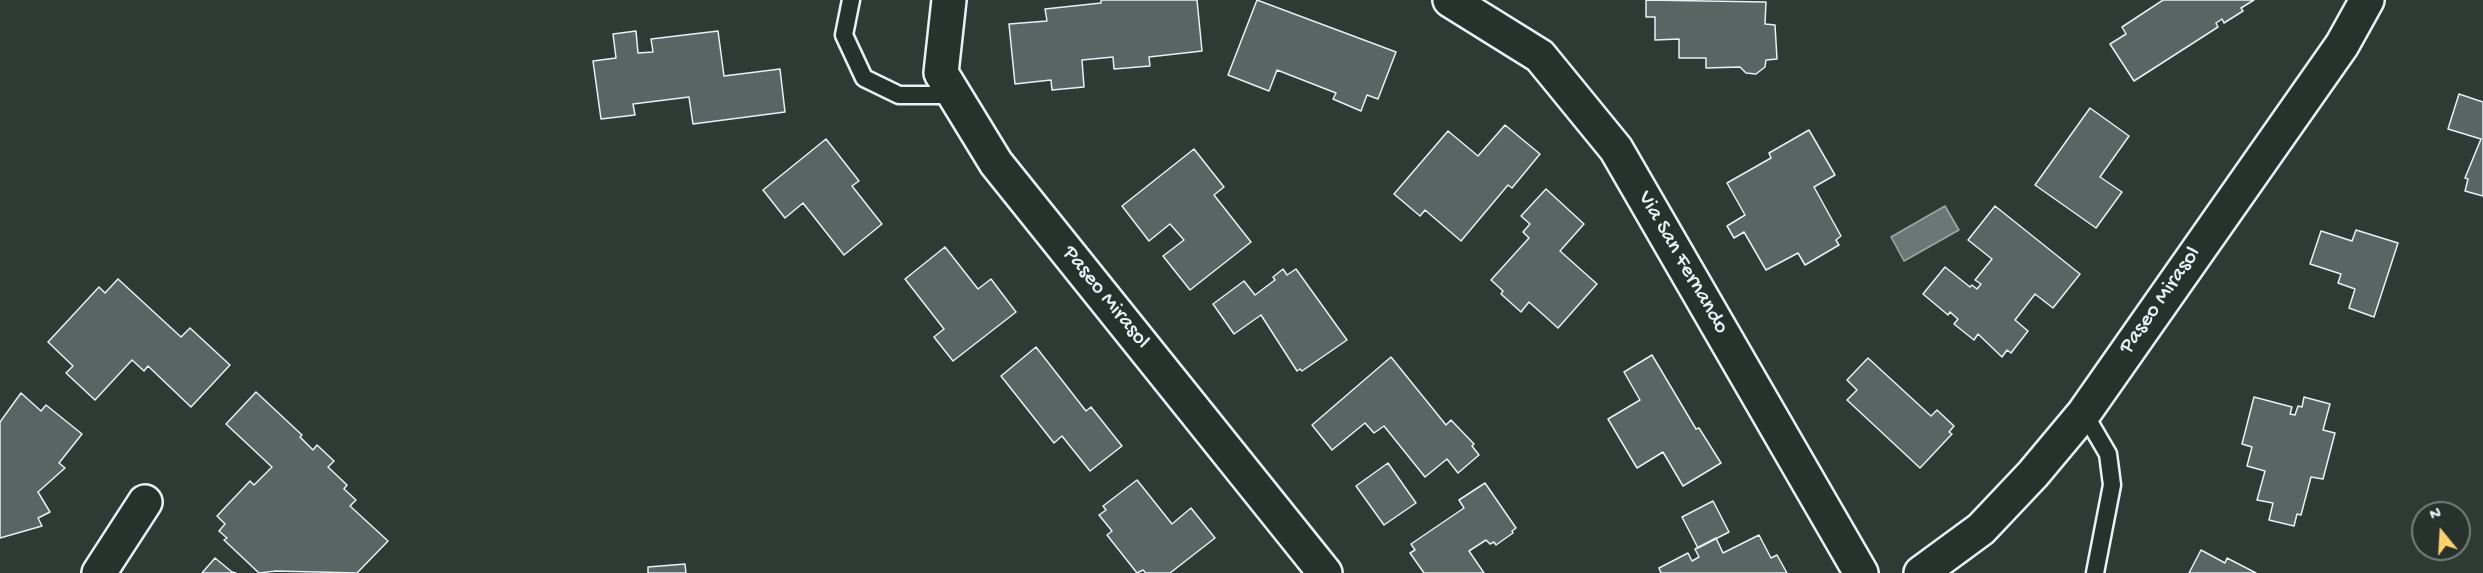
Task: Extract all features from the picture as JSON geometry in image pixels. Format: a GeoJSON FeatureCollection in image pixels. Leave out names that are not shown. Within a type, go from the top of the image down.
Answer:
{"type":"FeatureCollection","features":[{"type":"Feature","properties":{"kind":"street","name":"Paseo Mirasol"},"geometry":{"type":"LineString","coordinates":[[949,0],[941,73],[996,163],[1325,573]]}},
{"type":"Feature","properties":{"kind":"street","name":"Via San Fernando"},"geometry":{"type":"LineString","coordinates":[[1450,0],[1540,56],[1616,149],[1861,573]]}},
{"type":"Feature","properties":{"kind":"street","name":"Paseo Mirasol"},"geometry":{"type":"LineString","coordinates":[[1921,573],[1981,529],[2033,474],[2084,413],[2342,45],[2367,0]]}},
{"type":"Feature","properties":{"kind":"street"},"geometry":{"type":"LineString","coordinates":[[99,573],[145,502]]}},
{"type":"Feature","properties":{"kind":"lane"},"geometry":{"type":"LineString","coordinates":[[850,0],[844,35],[864,78],[899,95],[955,95]]}},
{"type":"Feature","properties":{"kind":"lane"},"geometry":{"type":"LineString","coordinates":[[2084,413],[2108,454],[2112,485],[2095,573]]}},
{"type":"Feature","properties":{"kind":"shaded area"},"geometry":{"type":"Polygon","coordinates":[[[1945,206],[1959,230],[1904,261],[1891,237],[1945,206]]]}},
{"type":"Feature","properties":{"kind":"building"},"geometry":{"type":"Polygon","coordinates":[[[1101,0],[1197,0],[1202,51],[1149,57],[1150,66],[1114,69],[1113,57],[1082,60],[1084,87],[1052,90],[1051,80],[1015,84],[1009,24],[1047,21],[1045,9],[1101,3],[1101,0]]]}},
{"type":"Feature","properties":{"kind":"building"},"geometry":{"type":"Polygon","coordinates":[[[1257,0],[1396,52],[1378,99],[1367,95],[1361,111],[1333,99],[1336,93],[1277,70],[1269,91],[1228,75],[1257,0]]]}},
{"type":"Feature","properties":{"kind":"building"},"geometry":{"type":"Polygon","coordinates":[[[1646,0],[1766,2],[1765,24],[1775,25],[1777,59],[1766,60],[1765,67],[1756,74],[1746,73],[1740,67],[1706,68],[1706,58],[1679,58],[1679,39],[1655,40],[1655,17],[1646,17],[1646,0]]]}},
{"type":"Feature","properties":{"kind":"building"},"geometry":{"type":"Polygon","coordinates":[[[2163,0],[2254,0],[2241,8],[2243,11],[2224,23],[2222,19],[2216,23],[2218,27],[2134,81],[2110,44],[2126,34],[2122,27],[2163,0]]]}},
{"type":"Feature","properties":{"kind":"building"},"geometry":{"type":"Polygon","coordinates":[[[636,31],[638,53],[653,52],[651,39],[718,31],[724,76],[780,69],[785,112],[693,124],[689,97],[633,104],[635,115],[601,119],[593,61],[616,58],[613,34],[636,31]]]}},
{"type":"Feature","properties":{"kind":"building"},"geometry":{"type":"Polygon","coordinates":[[[2459,94],[2483,102],[2483,196],[2465,191],[2468,179],[2465,178],[2481,139],[2448,129],[2459,94]]]}},
{"type":"Feature","properties":{"kind":"building"},"geometry":{"type":"Polygon","coordinates":[[[2090,108],[2129,136],[2100,177],[2122,192],[2096,228],[2035,185],[2090,108]]]}},
{"type":"Feature","properties":{"kind":"building"},"geometry":{"type":"Polygon","coordinates":[[[1505,125],[1540,154],[1512,188],[1508,185],[1461,241],[1425,210],[1420,216],[1394,194],[1448,131],[1478,156],[1505,125]]]}},
{"type":"Feature","properties":{"kind":"building"},"geometry":{"type":"Polygon","coordinates":[[[1809,130],[1835,175],[1814,187],[1841,236],[1836,240],[1839,245],[1805,265],[1798,253],[1766,270],[1744,232],[1734,238],[1727,226],[1745,215],[1727,183],[1771,158],[1769,153],[1809,130]]]}},
{"type":"Feature","properties":{"kind":"building"},"geometry":{"type":"Polygon","coordinates":[[[826,139],[859,181],[852,186],[882,224],[844,255],[803,203],[785,218],[763,190],[826,139]]]}},
{"type":"Feature","properties":{"kind":"building"},"geometry":{"type":"Polygon","coordinates":[[[1194,149],[1224,187],[1214,195],[1251,242],[1190,290],[1163,256],[1184,240],[1170,224],[1149,241],[1122,206],[1194,149]]]}},
{"type":"Feature","properties":{"kind":"building"},"geometry":{"type":"Polygon","coordinates":[[[1546,189],[1584,224],[1560,251],[1597,284],[1558,328],[1529,302],[1521,312],[1501,294],[1503,291],[1491,280],[1529,238],[1523,232],[1530,224],[1521,216],[1546,189]]]}},
{"type":"Feature","properties":{"kind":"building"},"geometry":{"type":"Polygon","coordinates":[[[1995,206],[2080,274],[2053,308],[2035,294],[2015,320],[2028,331],[2011,353],[2007,350],[2002,357],[1978,334],[1974,340],[1954,324],[1958,319],[1950,312],[1948,315],[1923,294],[1945,267],[1970,287],[1972,285],[1977,289],[1981,284],[1975,280],[1992,259],[1968,240],[1995,206]]]}},
{"type":"Feature","properties":{"kind":"building"},"geometry":{"type":"Polygon","coordinates":[[[2356,230],[2398,243],[2374,317],[2349,308],[2355,289],[2338,283],[2341,274],[2310,264],[2321,231],[2352,241],[2356,230]]]}},
{"type":"Feature","properties":{"kind":"building"},"geometry":{"type":"Polygon","coordinates":[[[945,247],[978,289],[991,279],[1016,312],[953,361],[934,337],[944,329],[905,279],[945,247]]]}},
{"type":"Feature","properties":{"kind":"building"},"geometry":{"type":"Polygon","coordinates":[[[1283,269],[1287,275],[1296,269],[1347,340],[1302,371],[1300,369],[1297,371],[1261,315],[1234,334],[1213,304],[1244,281],[1255,295],[1275,280],[1273,277],[1283,269]]]}},
{"type":"Feature","properties":{"kind":"building"},"geometry":{"type":"Polygon","coordinates":[[[118,279],[181,337],[190,328],[230,365],[191,407],[148,366],[144,371],[132,360],[95,400],[66,373],[73,366],[48,342],[99,287],[105,293],[118,279]]]}},
{"type":"Feature","properties":{"kind":"building"},"geometry":{"type":"Polygon","coordinates":[[[1036,347],[1086,411],[1091,407],[1122,446],[1090,471],[1062,436],[1054,443],[1001,376],[1036,347]]]}},
{"type":"Feature","properties":{"kind":"building"},"geometry":{"type":"Polygon","coordinates":[[[1652,355],[1696,429],[1699,428],[1721,463],[1683,486],[1663,452],[1637,468],[1608,419],[1640,400],[1624,372],[1652,355]]]}},
{"type":"Feature","properties":{"kind":"building"},"geometry":{"type":"Polygon","coordinates":[[[1391,357],[1446,425],[1451,420],[1474,444],[1472,446],[1479,455],[1458,473],[1447,459],[1425,477],[1384,426],[1374,433],[1365,423],[1332,450],[1312,425],[1391,357]]]}},
{"type":"Feature","properties":{"kind":"building"},"geometry":{"type":"Polygon","coordinates":[[[1868,358],[1931,416],[1937,410],[1954,426],[1949,432],[1952,434],[1920,468],[1847,400],[1857,390],[1847,380],[1868,358]]]}},
{"type":"Feature","properties":{"kind":"building"},"geometry":{"type":"Polygon","coordinates":[[[256,392],[302,435],[300,437],[313,450],[317,445],[334,461],[328,467],[347,485],[344,489],[356,500],[350,506],[388,541],[357,573],[276,571],[259,573],[224,540],[227,538],[219,531],[225,524],[217,516],[250,481],[254,485],[272,467],[226,424],[256,392]]]}},
{"type":"Feature","properties":{"kind":"building"},"geometry":{"type":"Polygon","coordinates":[[[21,393],[41,411],[46,405],[82,434],[59,463],[65,468],[38,492],[50,512],[38,518],[42,526],[0,538],[0,422],[21,393]]]}},
{"type":"Feature","properties":{"kind":"building"},"geometry":{"type":"Polygon","coordinates":[[[2254,397],[2292,407],[2290,414],[2295,415],[2298,406],[2302,407],[2304,397],[2330,404],[2323,430],[2335,433],[2323,479],[2311,477],[2301,515],[2297,514],[2294,526],[2269,520],[2273,503],[2257,500],[2265,471],[2247,466],[2252,447],[2242,444],[2254,397]]]}},
{"type":"Feature","properties":{"kind":"building"},"geometry":{"type":"Polygon","coordinates":[[[1388,463],[1416,503],[1384,525],[1356,486],[1388,463]]]}},
{"type":"Feature","properties":{"kind":"building"},"geometry":{"type":"Polygon","coordinates":[[[1137,480],[1172,524],[1191,508],[1215,538],[1170,573],[1146,573],[1143,570],[1137,573],[1107,535],[1112,531],[1099,515],[1106,510],[1103,506],[1137,480]]]}},
{"type":"Feature","properties":{"kind":"building"},"geometry":{"type":"Polygon","coordinates":[[[1485,483],[1516,528],[1512,531],[1513,533],[1496,545],[1486,540],[1469,551],[1484,573],[1424,573],[1410,553],[1415,550],[1411,544],[1464,508],[1459,500],[1485,483]]]}},
{"type":"Feature","properties":{"kind":"building"},"geometry":{"type":"Polygon","coordinates":[[[1713,501],[1729,532],[1698,548],[1682,517],[1713,501]]]}},
{"type":"Feature","properties":{"kind":"building"},"geometry":{"type":"Polygon","coordinates":[[[1759,535],[1771,558],[1777,555],[1787,573],[1661,573],[1659,568],[1688,553],[1692,561],[1699,557],[1695,549],[1716,538],[1723,553],[1759,535]]]}},
{"type":"Feature","properties":{"kind":"building"},"geometry":{"type":"Polygon","coordinates":[[[2201,550],[2225,563],[2227,558],[2256,573],[2189,573],[2201,550]]]}},
{"type":"Feature","properties":{"kind":"building"},"geometry":{"type":"Polygon","coordinates":[[[215,558],[232,572],[236,573],[202,573],[215,558]]]}},
{"type":"Feature","properties":{"kind":"building"},"geometry":{"type":"Polygon","coordinates":[[[685,564],[686,573],[648,573],[648,567],[685,564]]]}}]}
